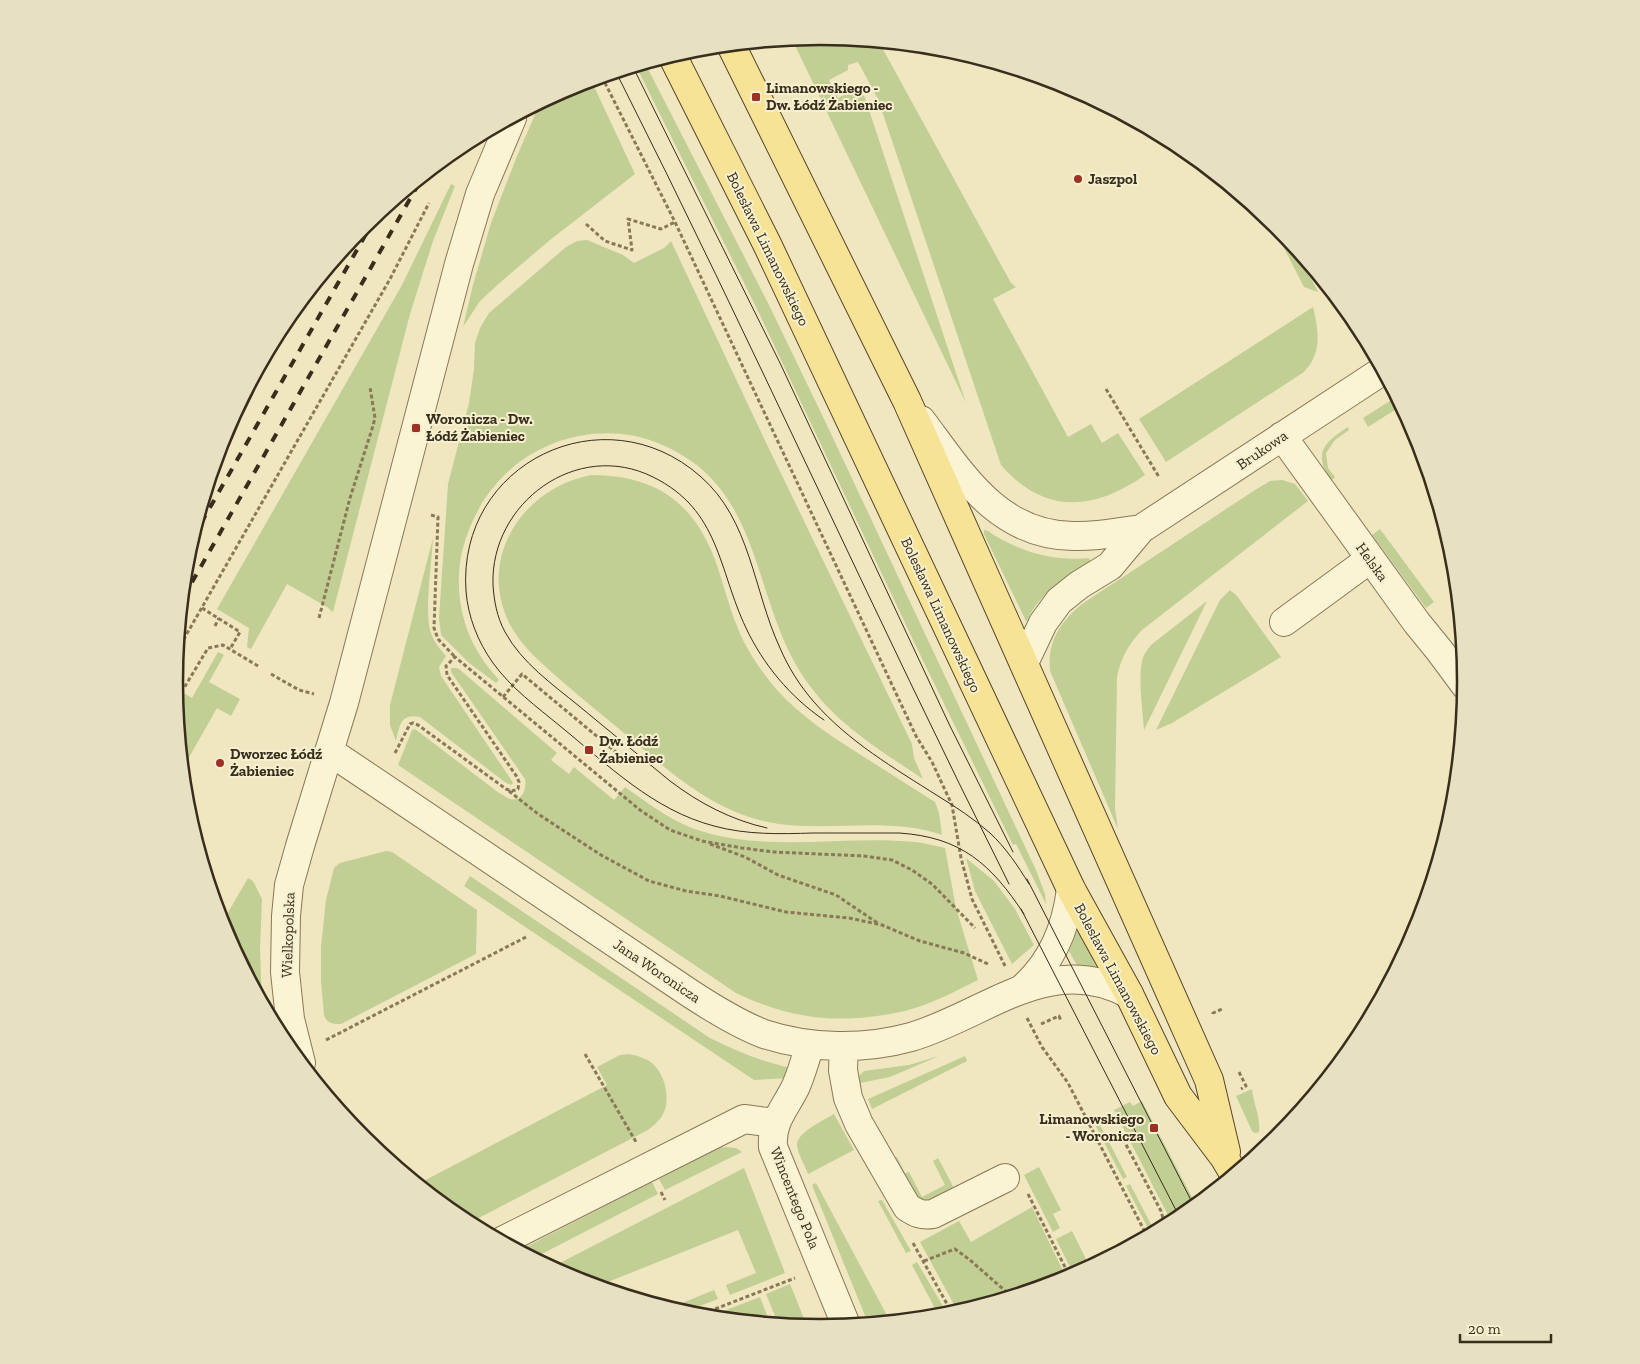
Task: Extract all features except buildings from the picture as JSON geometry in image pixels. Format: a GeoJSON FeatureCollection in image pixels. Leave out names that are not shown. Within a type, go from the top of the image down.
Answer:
{"type":"FeatureCollection","features":[{"type":"Feature","properties":{"kind":"main road","name":"Bolesława Limanowskiego"},"geometry":{"type":"LineString","coordinates":[[733,51],[906,400],[966,538],[1024,664],[1209,1080],[1231,1168]]}},
{"type":"Feature","properties":{"kind":"main road","name":"Bolesława Limanowskiego"},"geometry":{"type":"LineString","coordinates":[[676,62],[772,253],[1071,889],[1129,994],[1178,1096],[1231,1169]]}},
{"type":"Feature","properties":{"kind":"street","name":"Wielkopolska"},"geometry":{"type":"LineString","coordinates":[[296,1044],[286,990],[284,950],[289,885],[344,703],[459,264],[480,194],[509,126]]}},
{"type":"Feature","properties":{"kind":"street","name":"Brukowa"},"geometry":{"type":"LineString","coordinates":[[1142,529],[1377,374]]}},
{"type":"Feature","properties":{"kind":"street"},"geometry":{"type":"LineString","coordinates":[[906,400],[975,489],[1003,515],[1042,532],[1071,536],[1087,536],[1142,529]]}},
{"type":"Feature","properties":{"kind":"street","name":"Helska"},"geometry":{"type":"LineString","coordinates":[[1282,436],[1370,559],[1457,673]]}},
{"type":"Feature","properties":{"kind":"street"},"geometry":{"type":"LineString","coordinates":[[1024,664],[1043,624],[1059,601],[1079,585],[1110,566],[1142,529]]}},
{"type":"Feature","properties":{"kind":"street"},"geometry":{"type":"LineString","coordinates":[[1284,622],[1370,559]]}},
{"type":"Feature","properties":{"kind":"street","name":"Jana Woronicza"},"geometry":{"type":"LineString","coordinates":[[329,751],[682,989],[724,1014],[764,1034],[810,1044],[844,1046],[889,1042],[946,1024],[1018,990]]}},
{"type":"Feature","properties":{"kind":"street"},"geometry":{"type":"LineString","coordinates":[[1018,990],[1042,968],[1054,950],[1064,926],[1071,889]]}},
{"type":"Feature","properties":{"kind":"street"},"geometry":{"type":"LineString","coordinates":[[1018,990],[1059,980],[1078,980],[1107,984],[1129,994]]}},
{"type":"Feature","properties":{"kind":"street","name":"Wincentego Pola"},"geometry":{"type":"LineString","coordinates":[[810,1044],[796,1085],[776,1122],[772,1135],[773,1148],[843,1318]]}},
{"type":"Feature","properties":{"kind":"street"},"geometry":{"type":"LineString","coordinates":[[844,1046],[844,1070],[848,1098],[859,1124],[906,1207],[915,1213],[933,1214],[1005,1178]]}},
{"type":"Feature","properties":{"kind":"street"},"geometry":{"type":"LineString","coordinates":[[508,1238],[744,1119],[776,1122]]}},
{"type":"Feature","properties":{"kind":"path"},"geometry":{"type":"LineString","coordinates":[[605,83],[675,222],[916,736],[932,762],[952,805],[961,858],[972,898],[1018,990],[1039,1042],[1068,1083],[1144,1230]]}},
{"type":"Feature","properties":{"kind":"path"},"geometry":{"type":"LineString","coordinates":[[184,639],[390,279],[430,203]]}},
{"type":"Feature","properties":{"kind":"path"},"geometry":{"type":"LineString","coordinates":[[586,224],[605,241],[632,250],[628,219],[662,229],[675,222]]}},
{"type":"Feature","properties":{"kind":"path"},"geometry":{"type":"LineString","coordinates":[[319,618],[350,498],[372,430],[374,418],[370,387]]}},
{"type":"Feature","properties":{"kind":"path"},"geometry":{"type":"LineString","coordinates":[[1106,389],[1159,477]]}},
{"type":"Feature","properties":{"kind":"path"},"geometry":{"type":"LineString","coordinates":[[431,515],[438,517],[434,628],[438,639],[455,657],[640,810],[670,830],[745,857],[778,875],[836,895],[882,925],[920,941],[964,953],[988,964]]}},
{"type":"Feature","properties":{"kind":"path"},"geometry":{"type":"LineString","coordinates":[[202,608],[240,632],[230,649]]}},
{"type":"Feature","properties":{"kind":"path"},"geometry":{"type":"LineString","coordinates":[[215,626],[219,618]]}},
{"type":"Feature","properties":{"kind":"path"},"geometry":{"type":"LineString","coordinates":[[183,687],[208,648],[223,645],[258,666]]}},
{"type":"Feature","properties":{"kind":"path"},"geometry":{"type":"LineString","coordinates":[[455,657],[446,666],[448,675],[519,782],[518,789],[514,791],[506,789]]}},
{"type":"Feature","properties":{"kind":"path"},"geometry":{"type":"LineString","coordinates":[[271,674],[299,690],[314,694]]}},
{"type":"Feature","properties":{"kind":"path"},"geometry":{"type":"LineString","coordinates":[[503,697],[522,674],[628,763]]}},
{"type":"Feature","properties":{"kind":"path"},"geometry":{"type":"LineString","coordinates":[[395,753],[410,724],[413,723],[538,814],[601,855],[649,881],[686,891],[720,896],[786,912],[849,918],[882,925]]}},
{"type":"Feature","properties":{"kind":"path"},"geometry":{"type":"LineString","coordinates":[[702,841],[774,852],[864,856],[892,860],[912,870],[932,884],[975,928]]}},
{"type":"Feature","properties":{"kind":"path"},"geometry":{"type":"LineString","coordinates":[[322,1042],[528,936]]}},
{"type":"Feature","properties":{"kind":"path"},"geometry":{"type":"LineString","coordinates":[[1041,1024],[1059,1016],[1061,1021]]}},
{"type":"Feature","properties":{"kind":"path"},"geometry":{"type":"LineString","coordinates":[[585,1054],[665,1200]]}},
{"type":"Feature","properties":{"kind":"path"},"geometry":{"type":"LineString","coordinates":[[1123,1140],[1161,1211],[1163,1219]]}},
{"type":"Feature","properties":{"kind":"path"},"geometry":{"type":"LineString","coordinates":[[1005,1178],[1017,1172],[1066,1270]]}},
{"type":"Feature","properties":{"kind":"path"},"geometry":{"type":"LineString","coordinates":[[924,1261],[955,1249],[1005,1291]]}},
{"type":"Feature","properties":{"kind":"path"},"geometry":{"type":"LineString","coordinates":[[713,1310],[795,1278]]}},
{"type":"Feature","properties":{"kind":"green space"},"geometry":{"type":"Polygon","coordinates":[[[795,46],[882,48],[1011,283],[1016,287],[993,299],[1068,437],[1091,424],[1102,443],[1118,433],[1145,475],[1107,496],[1088,501],[1070,502],[1052,500],[1034,493],[1017,481],[1001,465],[878,99],[858,62],[848,65],[848,70],[829,80],[838,98],[857,88],[865,98],[966,403],[795,46]]]}},
{"type":"Feature","properties":{"kind":"green space"},"geometry":{"type":"Polygon","coordinates":[[[648,69],[768,303],[1036,870],[1045,894],[1046,904],[1016,844],[1013,845],[914,642],[757,309],[639,72],[648,69]]]}},
{"type":"Feature","properties":{"kind":"green space"},"geometry":{"type":"Polygon","coordinates":[[[594,87],[635,174],[550,240],[503,280],[480,301],[463,327],[491,223],[536,112],[594,87]]]}},
{"type":"Feature","properties":{"kind":"green space"},"geometry":{"type":"Polygon","coordinates":[[[451,184],[455,186],[433,241],[410,314],[333,612],[287,584],[251,649],[247,647],[249,628],[217,609],[402,285],[451,184]]]}},
{"type":"Feature","properties":{"kind":"green space"},"geometry":{"type":"Polygon","coordinates":[[[587,240],[623,255],[634,263],[664,248],[671,241],[912,744],[914,758],[923,779],[848,726],[834,714],[810,686],[790,654],[738,516],[719,487],[692,461],[643,438],[606,433],[569,438],[557,442],[523,460],[495,485],[484,500],[467,534],[462,552],[459,593],[468,633],[481,657],[499,680],[496,683],[469,663],[441,635],[439,618],[448,484],[469,403],[474,369],[475,343],[480,328],[489,313],[566,247],[577,241],[587,240]]]}},
{"type":"Feature","properties":{"kind":"green space"},"geometry":{"type":"Polygon","coordinates":[[[1282,245],[1308,273],[1318,292],[1304,287],[1282,245]]]}},
{"type":"Feature","properties":{"kind":"green space"},"geometry":{"type":"Polygon","coordinates":[[[1313,307],[1318,340],[1312,361],[1304,372],[1166,462],[1139,419],[1313,307]]]}},
{"type":"Feature","properties":{"kind":"green space"},"geometry":{"type":"Polygon","coordinates":[[[1391,400],[1396,410],[1368,427],[1363,418],[1391,400]]]}},
{"type":"Feature","properties":{"kind":"green space"},"geometry":{"type":"Polygon","coordinates":[[[1348,427],[1349,430],[1335,440],[1326,453],[1328,468],[1335,477],[1331,481],[1323,463],[1323,449],[1332,438],[1348,427]]]}},
{"type":"Feature","properties":{"kind":"green space"},"geometry":{"type":"Polygon","coordinates":[[[591,475],[613,476],[651,486],[667,494],[681,506],[694,520],[705,537],[714,557],[738,630],[750,653],[767,678],[786,700],[818,726],[935,802],[939,813],[942,835],[922,830],[882,825],[799,826],[779,824],[755,819],[733,811],[692,788],[673,774],[574,692],[532,654],[511,627],[500,592],[499,568],[505,546],[515,526],[529,508],[547,493],[568,482],[591,475]]]}},
{"type":"Feature","properties":{"kind":"green space"},"geometry":{"type":"Polygon","coordinates":[[[1282,480],[1295,484],[1308,501],[1142,630],[1133,640],[1123,657],[1117,677],[1115,808],[1118,829],[1050,671],[1051,650],[1057,632],[1069,616],[1085,602],[1255,490],[1270,481],[1282,480]]]}},
{"type":"Feature","properties":{"kind":"green space"},"geometry":{"type":"Polygon","coordinates":[[[1380,529],[1434,602],[1426,608],[1372,535],[1380,529]]]}},
{"type":"Feature","properties":{"kind":"green space"},"geometry":{"type":"Polygon","coordinates":[[[984,530],[1036,554],[1062,558],[1089,558],[1090,561],[1054,586],[1039,602],[1026,621],[984,534],[984,530]]]}},
{"type":"Feature","properties":{"kind":"green space"},"geometry":{"type":"Polygon","coordinates":[[[433,538],[428,614],[432,636],[446,656],[439,667],[441,676],[512,781],[511,785],[420,717],[408,717],[402,722],[396,741],[390,725],[390,705],[433,538]]]}},
{"type":"Feature","properties":{"kind":"green space"},"geometry":{"type":"Polygon","coordinates":[[[1230,590],[1237,596],[1281,657],[1172,723],[1156,730],[1220,600],[1230,590]]]}},
{"type":"Feature","properties":{"kind":"green space"},"geometry":{"type":"Polygon","coordinates":[[[1207,601],[1144,730],[1140,677],[1144,655],[1151,645],[1207,601]]]}},
{"type":"Feature","properties":{"kind":"green space"},"geometry":{"type":"Polygon","coordinates":[[[218,652],[224,655],[209,682],[240,699],[231,716],[217,708],[188,760],[183,693],[192,698],[218,652]]]}},
{"type":"Feature","properties":{"kind":"green space"},"geometry":{"type":"Polygon","coordinates":[[[451,668],[459,669],[557,753],[551,760],[569,774],[574,767],[614,800],[625,787],[683,824],[704,832],[730,838],[782,842],[889,840],[919,842],[945,848],[956,908],[978,980],[939,999],[906,1011],[840,1019],[805,1016],[788,1012],[736,993],[398,765],[412,730],[415,729],[499,793],[514,799],[518,799],[523,794],[525,779],[451,672],[451,668]]]}},
{"type":"Feature","properties":{"kind":"green space"},"geometry":{"type":"Polygon","coordinates":[[[386,851],[392,852],[477,910],[476,954],[341,1024],[331,1023],[324,1015],[321,947],[326,900],[334,868],[340,863],[386,851]]]}},
{"type":"Feature","properties":{"kind":"green space"},"geometry":{"type":"Polygon","coordinates":[[[966,858],[994,881],[1015,909],[1034,945],[1012,964],[975,891],[966,858]]]}},
{"type":"Feature","properties":{"kind":"green space"},"geometry":{"type":"Polygon","coordinates":[[[470,876],[710,1038],[750,1056],[791,1068],[789,1078],[754,1080],[464,886],[470,876]]]}},
{"type":"Feature","properties":{"kind":"green space"},"geometry":{"type":"Polygon","coordinates":[[[248,878],[253,881],[262,899],[260,949],[261,988],[231,926],[227,914],[248,878]]]}},
{"type":"Feature","properties":{"kind":"green space"},"geometry":{"type":"Polygon","coordinates":[[[1076,932],[1080,933],[1096,966],[1095,969],[1079,969],[1069,951],[1076,932]]]}},
{"type":"Feature","properties":{"kind":"green space"},"geometry":{"type":"Polygon","coordinates":[[[629,1054],[642,1058],[651,1063],[662,1076],[667,1096],[665,1110],[659,1120],[648,1130],[477,1219],[424,1181],[607,1085],[597,1067],[620,1055],[629,1054]]]}},
{"type":"Feature","properties":{"kind":"green space"},"geometry":{"type":"Polygon","coordinates":[[[939,1056],[890,1077],[855,1084],[855,1080],[864,1071],[909,1065],[939,1056]]]}},
{"type":"Feature","properties":{"kind":"green space"},"geometry":{"type":"Polygon","coordinates":[[[965,1056],[967,1061],[872,1109],[868,1099],[965,1056]]]}},
{"type":"Feature","properties":{"kind":"green space"},"geometry":{"type":"Polygon","coordinates":[[[1252,1089],[1259,1127],[1259,1132],[1255,1133],[1252,1131],[1236,1096],[1252,1089]]]}},
{"type":"Feature","properties":{"kind":"green space"},"geometry":{"type":"Polygon","coordinates":[[[1142,1101],[1193,1198],[1168,1216],[1114,1110],[1130,1102],[1133,1106],[1142,1101]]]}},
{"type":"Feature","properties":{"kind":"green space"},"geometry":{"type":"Polygon","coordinates":[[[834,1114],[854,1150],[808,1174],[798,1151],[798,1140],[812,1127],[834,1114]]]}},
{"type":"Feature","properties":{"kind":"green space"},"geometry":{"type":"Polygon","coordinates":[[[1097,1119],[1127,1177],[1123,1179],[1093,1121],[1097,1119]]]}},
{"type":"Feature","properties":{"kind":"green space"},"geometry":{"type":"Polygon","coordinates":[[[718,1148],[736,1148],[742,1152],[665,1190],[659,1179],[718,1148]]]}},
{"type":"Feature","properties":{"kind":"green space"},"geometry":{"type":"Polygon","coordinates":[[[897,1157],[905,1173],[909,1172],[922,1197],[945,1185],[933,1161],[938,1158],[953,1186],[950,1193],[925,1206],[919,1204],[887,1162],[897,1157]]]}},
{"type":"Feature","properties":{"kind":"green space"},"geometry":{"type":"Polygon","coordinates":[[[1039,1167],[1061,1210],[1053,1214],[1060,1228],[1053,1232],[1024,1175],[1039,1167]]]}},
{"type":"Feature","properties":{"kind":"green space"},"geometry":{"type":"Polygon","coordinates":[[[744,1168],[785,1273],[730,1295],[726,1285],[756,1273],[738,1230],[607,1282],[559,1263],[744,1168]]]}},
{"type":"Feature","properties":{"kind":"green space"},"geometry":{"type":"Polygon","coordinates":[[[652,1182],[658,1194],[541,1254],[526,1247],[652,1182]]]}},
{"type":"Feature","properties":{"kind":"green space"},"geometry":{"type":"Polygon","coordinates":[[[816,1183],[887,1316],[866,1318],[812,1185],[816,1183]]]}},
{"type":"Feature","properties":{"kind":"green space"},"geometry":{"type":"Polygon","coordinates":[[[1130,1184],[1152,1226],[1148,1228],[1126,1186],[1130,1184]]]}},
{"type":"Feature","properties":{"kind":"green space"},"geometry":{"type":"Polygon","coordinates":[[[882,1200],[911,1251],[906,1253],[878,1201],[882,1200]]]}},
{"type":"Feature","properties":{"kind":"green space"},"geometry":{"type":"Polygon","coordinates":[[[1032,1207],[1063,1271],[1025,1285],[954,1305],[920,1242],[959,1221],[971,1242],[1032,1207]]]}},
{"type":"Feature","properties":{"kind":"green space"},"geometry":{"type":"Polygon","coordinates":[[[1072,1231],[1087,1260],[1070,1268],[1056,1239],[1072,1231]]]}},
{"type":"Feature","properties":{"kind":"green space"},"geometry":{"type":"Polygon","coordinates":[[[917,1262],[944,1307],[935,1309],[912,1265],[917,1262]]]}},
{"type":"Feature","properties":{"kind":"green space"},"geometry":{"type":"Polygon","coordinates":[[[790,1284],[804,1319],[776,1318],[766,1294],[790,1284]]]}},
{"type":"Feature","properties":{"kind":"green space"},"geometry":{"type":"Polygon","coordinates":[[[714,1290],[718,1299],[697,1307],[681,1303],[714,1290]]]}},
{"type":"Feature","properties":{"kind":"green space"},"geometry":{"type":"Polygon","coordinates":[[[760,1297],[768,1317],[737,1314],[722,1311],[760,1297]]]}},
{"type":"Feature","properties":{"kind":"tram line"},"geometry":{"type":"LineString","coordinates":[[636,73],[780,363],[950,726],[1013,852]]}},
{"type":"Feature","properties":{"kind":"tram line"},"geometry":{"type":"LineString","coordinates":[[619,78],[716,275],[1009,884]]}},
{"type":"Feature","properties":{"kind":"tram line"},"geometry":{"type":"LineString","coordinates":[[1024,914],[1012,896],[986,867],[957,847],[940,840],[899,833],[776,834],[726,829],[692,819],[651,798],[632,785],[516,689],[500,672],[483,647],[471,620],[466,591],[470,546],[485,507],[511,476],[544,454],[581,442],[622,441],[662,452],[700,476],[717,494],[741,534],[780,648],[799,683],[809,696],[842,730],[857,742],[958,809],[990,833],[1011,857],[1029,884]]}},
{"type":"Feature","properties":{"kind":"tram line"},"geometry":{"type":"LineString","coordinates":[[767,828],[728,815],[681,789],[548,681],[520,654],[502,626],[496,609],[493,591],[496,555],[506,528],[522,505],[543,486],[568,473],[596,466],[624,467],[653,477],[675,491],[692,506],[714,543],[746,628],[769,667],[800,701],[824,720]]}},
{"type":"Feature","properties":{"kind":"tram line"},"geometry":{"type":"LineString","coordinates":[[1027,879],[1191,1200]]}},
{"type":"Feature","properties":{"kind":"tram line"},"geometry":{"type":"LineString","coordinates":[[1021,909],[1176,1210]]}},
{"type":"Feature","properties":{"kind":"railway"},"geometry":{"type":"LineString","coordinates":[[190,585],[414,191]]}},
{"type":"Feature","properties":{"kind":"railway"},"geometry":{"type":"LineString","coordinates":[[205,515],[363,239]]}},
{"type":"Feature","properties":{"kind":"place","name":"Limanowskiego - Dw. Łódź Żabieniec"},"geometry":{"type":"Point","coordinates":[756,97]}},
{"type":"Feature","properties":{"kind":"place","name":"Jaszpol"},"geometry":{"type":"Point","coordinates":[1078,179]}},
{"type":"Feature","properties":{"kind":"place","name":"Woronicza - Dw. Łódź Żabieniec"},"geometry":{"type":"Point","coordinates":[416,428]}},
{"type":"Feature","properties":{"kind":"place","name":"Dw. Łódź Żabieniec"},"geometry":{"type":"Point","coordinates":[589,750]}},
{"type":"Feature","properties":{"kind":"place","name":"Dworzec Łódź Żabieniec"},"geometry":{"type":"Point","coordinates":[220,763]}},
{"type":"Feature","properties":{"kind":"place","name":"Limanowskiego - Woronicza"},"geometry":{"type":"Point","coordinates":[1154,1128]}}]}
